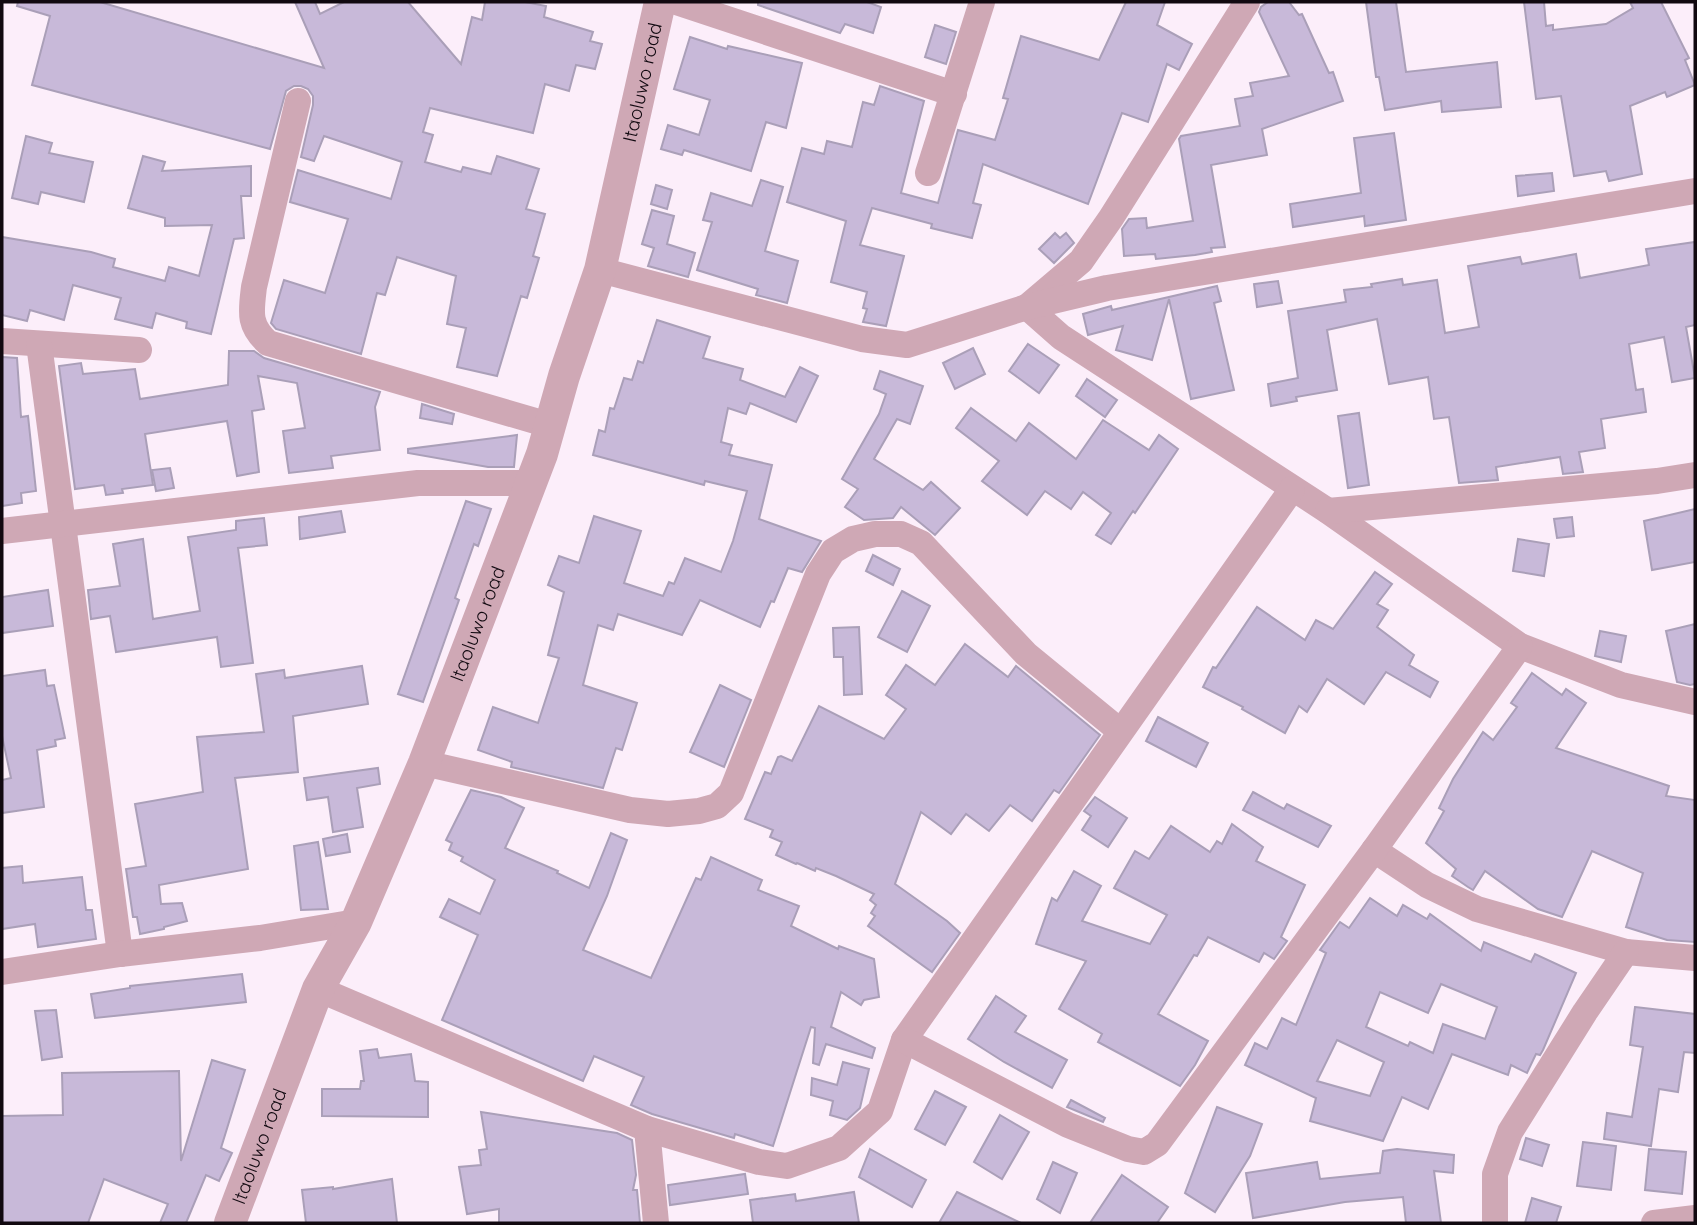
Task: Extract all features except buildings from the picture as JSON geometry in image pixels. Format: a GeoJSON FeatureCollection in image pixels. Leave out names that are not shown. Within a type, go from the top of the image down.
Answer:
{"type":"FeatureCollection","features":[{"type":"Feature","properties":{"kind":"street","name":"Itaoluwo road"},"geometry":{"type":"LineString","coordinates":[[230,1223],[318,989],[356,922],[424,763],[542,454],[600,271],[660,2]]}},
{"type":"Feature","properties":{"kind":"street"},"geometry":{"type":"LineString","coordinates":[[676,2],[954,94]]}},
{"type":"Feature","properties":{"kind":"street"},"geometry":{"type":"LineString","coordinates":[[928,173],[982,2]]}},
{"type":"Feature","properties":{"kind":"street"},"geometry":{"type":"LineString","coordinates":[[1027,307],[1081,261],[1111,219],[1247,2]]}},
{"type":"Feature","properties":{"kind":"street"},"geometry":{"type":"LineString","coordinates":[[298,102],[254,287],[251,313],[256,332],[268,342],[549,425]]}},
{"type":"Feature","properties":{"kind":"street"},"geometry":{"type":"LineString","coordinates":[[600,271],[862,340],[906,345],[1027,307],[1107,288],[1695,191]]}},
{"type":"Feature","properties":{"kind":"street"},"geometry":{"type":"LineString","coordinates":[[1027,307],[1061,337],[1328,511],[1520,646],[1621,685],[1695,702]]}},
{"type":"Feature","properties":{"kind":"street"},"geometry":{"type":"LineString","coordinates":[[2,341],[139,350]]}},
{"type":"Feature","properties":{"kind":"street"},"geometry":{"type":"LineString","coordinates":[[39,344],[120,954]]}},
{"type":"Feature","properties":{"kind":"street"},"geometry":{"type":"LineString","coordinates":[[1328,511],[1657,481],[1695,475]]}},
{"type":"Feature","properties":{"kind":"street"},"geometry":{"type":"LineString","coordinates":[[2,531],[418,483],[531,483]]}},
{"type":"Feature","properties":{"kind":"street"},"geometry":{"type":"LineString","coordinates":[[318,989],[647,1129],[759,1162],[787,1166],[839,1148],[880,1111],[904,1040],[1292,489]]}},
{"type":"Feature","properties":{"kind":"street"},"geometry":{"type":"LineString","coordinates":[[424,763],[630,810],[668,814],[717,806],[731,793],[818,574],[833,551],[853,538],[875,534],[901,534],[921,543],[1026,654],[1120,731]]}},
{"type":"Feature","properties":{"kind":"street"},"geometry":{"type":"LineString","coordinates":[[904,1040],[1069,1125],[1128,1149],[1144,1152],[1157,1144],[1374,850],[1520,646]]}},
{"type":"Feature","properties":{"kind":"street"},"geometry":{"type":"LineString","coordinates":[[1374,850],[1427,885],[1477,909],[1626,952],[1695,957]]}},
{"type":"Feature","properties":{"kind":"street"},"geometry":{"type":"LineString","coordinates":[[2,972],[120,954],[260,938],[356,922]]}},
{"type":"Feature","properties":{"kind":"street"},"geometry":{"type":"LineString","coordinates":[[1495,1223],[1495,1174],[1510,1132],[1626,952]]}},
{"type":"Feature","properties":{"kind":"street"},"geometry":{"type":"LineString","coordinates":[[647,1129],[656,1223]]}},
{"type":"Feature","properties":{"kind":"street"},"geometry":{"type":"LineString","coordinates":[[1654,1223],[1695,1218]]}}]}
